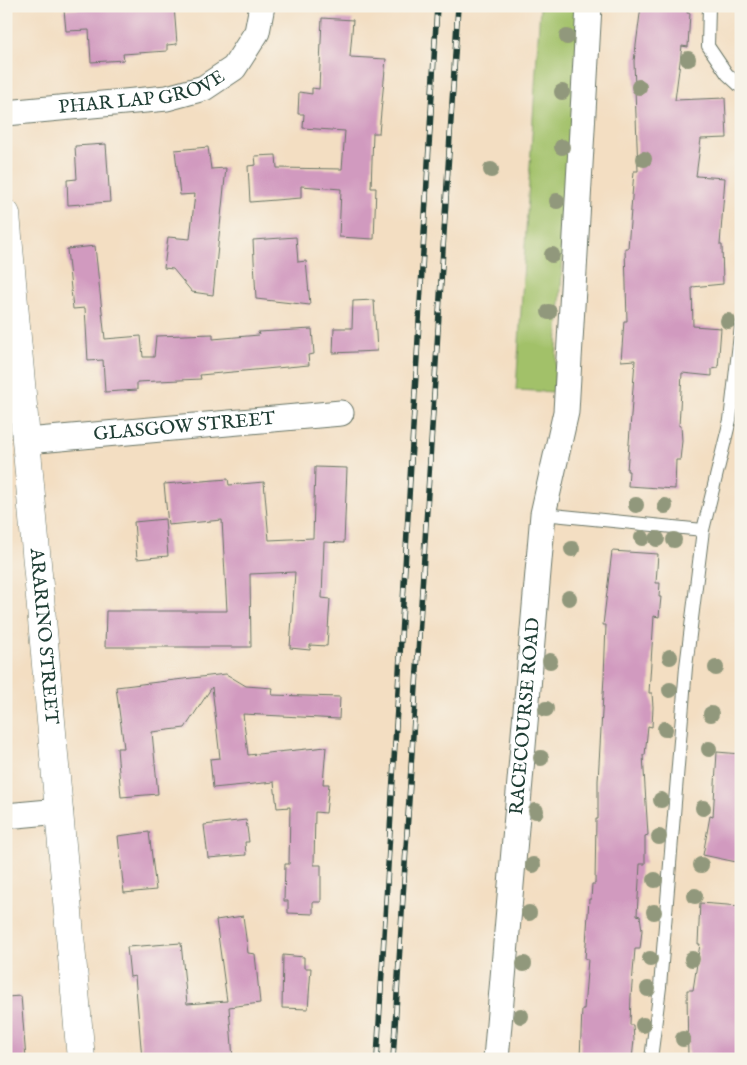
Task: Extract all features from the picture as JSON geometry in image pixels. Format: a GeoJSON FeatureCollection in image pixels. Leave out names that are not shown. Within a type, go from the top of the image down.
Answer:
{"type":"FeatureCollection","features":[{"type":"Feature","properties":{"kind":"street","name":"PHAR LAP GROVE"},"geometry":{"type":"LineString","coordinates":[[6,113],[167,98],[204,88],[234,68],[257,32],[262,6]]}},
{"type":"Feature","properties":{"kind":"street","name":"RACECOURSE ROAD"},"geometry":{"type":"LineString","coordinates":[[496,1059],[543,514],[566,412],[589,6]]}},
{"type":"Feature","properties":{"kind":"street","name":"ARARINO STREET"},"geometry":{"type":"LineString","coordinates":[[6,214],[9,273],[27,441],[81,1059]]}},
{"type":"Feature","properties":{"kind":"street","name":"GLASGOW STREET"},"geometry":{"type":"LineString","coordinates":[[27,441],[341,413]]}},
{"type":"Feature","properties":{"kind":"street"},"geometry":{"type":"LineString","coordinates":[[6,816],[60,811]]}},
{"type":"Feature","properties":{"kind":"lane"},"geometry":{"type":"LineString","coordinates":[[709,6],[708,46],[727,74],[741,87]]}},
{"type":"Feature","properties":{"kind":"lane"},"geometry":{"type":"LineString","coordinates":[[651,1059],[660,987],[686,667],[703,530],[730,420],[741,326]]}},
{"type":"Feature","properties":{"kind":"lane"},"geometry":{"type":"LineString","coordinates":[[543,514],[703,530]]}},
{"type":"Feature","properties":{"kind":"green space"},"geometry":{"type":"Polygon","coordinates":[[[540,6],[580,6],[554,392],[516,390],[540,6]]]}},
{"type":"Feature","properties":{"kind":"building"},"geometry":{"type":"Polygon","coordinates":[[[123,6],[174,6],[177,44],[167,45],[167,51],[123,54],[124,60],[91,62],[89,30],[66,31],[64,10],[123,6]]]}},
{"type":"Feature","properties":{"kind":"building"},"geometry":{"type":"Polygon","coordinates":[[[641,6],[688,6],[687,13],[690,13],[688,47],[682,46],[675,100],[725,98],[727,138],[701,139],[696,176],[725,178],[720,245],[722,245],[723,284],[692,287],[693,326],[721,328],[718,368],[712,369],[712,376],[682,373],[679,426],[681,426],[682,441],[680,460],[676,460],[675,489],[628,486],[629,471],[627,471],[635,360],[621,361],[624,321],[627,321],[625,248],[628,248],[634,171],[638,171],[634,61],[641,6]]]}},
{"type":"Feature","properties":{"kind":"building"},"geometry":{"type":"Polygon","coordinates":[[[322,18],[353,20],[350,57],[386,59],[379,133],[373,133],[371,188],[376,188],[374,239],[339,237],[341,189],[301,186],[301,198],[250,202],[248,166],[256,165],[255,156],[276,155],[277,168],[342,169],[345,131],[303,128],[304,114],[298,114],[299,92],[312,94],[312,88],[319,89],[322,18]]]}},
{"type":"Feature","properties":{"kind":"building"},"geometry":{"type":"Polygon","coordinates":[[[106,144],[110,202],[68,205],[67,180],[77,179],[75,146],[106,144]]]}},
{"type":"Feature","properties":{"kind":"building"},"geometry":{"type":"Polygon","coordinates":[[[208,147],[211,169],[226,168],[213,295],[192,292],[173,269],[164,268],[168,237],[190,239],[195,194],[180,195],[175,150],[208,147]]]}},
{"type":"Feature","properties":{"kind":"building"},"geometry":{"type":"Polygon","coordinates":[[[296,237],[298,262],[306,261],[310,305],[256,299],[253,240],[296,237]]]}},
{"type":"Feature","properties":{"kind":"building"},"geometry":{"type":"Polygon","coordinates":[[[95,246],[105,339],[141,336],[143,357],[154,357],[156,336],[213,334],[213,339],[259,335],[258,332],[312,329],[314,354],[308,355],[309,365],[200,375],[201,379],[137,382],[137,390],[105,392],[103,360],[88,361],[85,308],[73,309],[67,249],[95,246]]]}},
{"type":"Feature","properties":{"kind":"building"},"geometry":{"type":"Polygon","coordinates":[[[374,300],[377,351],[333,353],[334,328],[352,328],[353,301],[374,300]]]}},
{"type":"Feature","properties":{"kind":"building"},"geometry":{"type":"Polygon","coordinates":[[[315,467],[347,468],[344,543],[324,542],[322,598],[330,599],[327,646],[310,645],[310,650],[290,648],[295,572],[250,574],[251,647],[105,647],[106,611],[227,611],[222,520],[168,525],[164,484],[228,479],[229,485],[264,482],[269,540],[313,538],[315,467]]]}},
{"type":"Feature","properties":{"kind":"building"},"geometry":{"type":"Polygon","coordinates":[[[165,519],[168,556],[137,559],[134,522],[165,519]]]}},
{"type":"Feature","properties":{"kind":"building"},"geometry":{"type":"Polygon","coordinates":[[[612,551],[658,554],[656,583],[660,583],[659,597],[661,597],[659,617],[654,616],[649,693],[652,693],[652,727],[648,726],[645,755],[643,755],[648,835],[645,836],[645,864],[640,864],[637,915],[640,916],[642,930],[640,949],[635,949],[631,996],[630,1025],[633,1025],[634,1040],[632,1059],[580,1059],[582,1009],[584,1009],[588,959],[585,959],[589,899],[591,899],[592,884],[595,884],[596,819],[598,819],[598,781],[606,625],[603,625],[612,551]]]}},
{"type":"Feature","properties":{"kind":"building"},"geometry":{"type":"Polygon","coordinates":[[[226,674],[246,686],[273,688],[272,695],[340,697],[339,719],[243,714],[248,755],[326,747],[323,784],[329,784],[326,813],[315,812],[314,865],[321,865],[321,902],[313,902],[313,914],[288,913],[288,901],[284,901],[285,864],[289,864],[290,807],[277,808],[274,782],[213,788],[210,759],[220,758],[212,687],[185,728],[152,732],[158,794],[121,797],[117,748],[124,748],[116,687],[226,674]]]}},
{"type":"Feature","properties":{"kind":"building"},"geometry":{"type":"Polygon","coordinates":[[[717,752],[741,754],[741,863],[703,855],[710,816],[713,817],[717,752]]]}},
{"type":"Feature","properties":{"kind":"building"},"geometry":{"type":"Polygon","coordinates":[[[246,820],[249,842],[245,842],[246,855],[208,858],[204,825],[246,820]]]}},
{"type":"Feature","properties":{"kind":"building"},"geometry":{"type":"Polygon","coordinates":[[[149,832],[156,890],[124,893],[118,836],[149,832]]]}},
{"type":"Feature","properties":{"kind":"building"},"geometry":{"type":"Polygon","coordinates":[[[700,903],[741,906],[741,1059],[688,1059],[687,990],[693,990],[700,944],[698,944],[700,903]]]}},
{"type":"Feature","properties":{"kind":"building"},"geometry":{"type":"Polygon","coordinates":[[[243,916],[248,953],[255,954],[260,1003],[229,1007],[233,1059],[142,1059],[135,976],[130,977],[127,947],[181,943],[187,1004],[227,1001],[216,920],[243,916]]]}},
{"type":"Feature","properties":{"kind":"building"},"geometry":{"type":"Polygon","coordinates":[[[283,955],[304,957],[304,968],[311,968],[308,1009],[282,1008],[283,955]]]}},
{"type":"Feature","properties":{"kind":"building"},"geometry":{"type":"Polygon","coordinates":[[[21,996],[26,1059],[6,1059],[6,997],[21,996]]]}},
{"type":"Feature","properties":{"kind":"railway"},"geometry":{"type":"LineString","coordinates":[[377,1059],[437,6]]}},
{"type":"Feature","properties":{"kind":"railway"},"geometry":{"type":"LineString","coordinates":[[393,1059],[458,6]]}}]}
